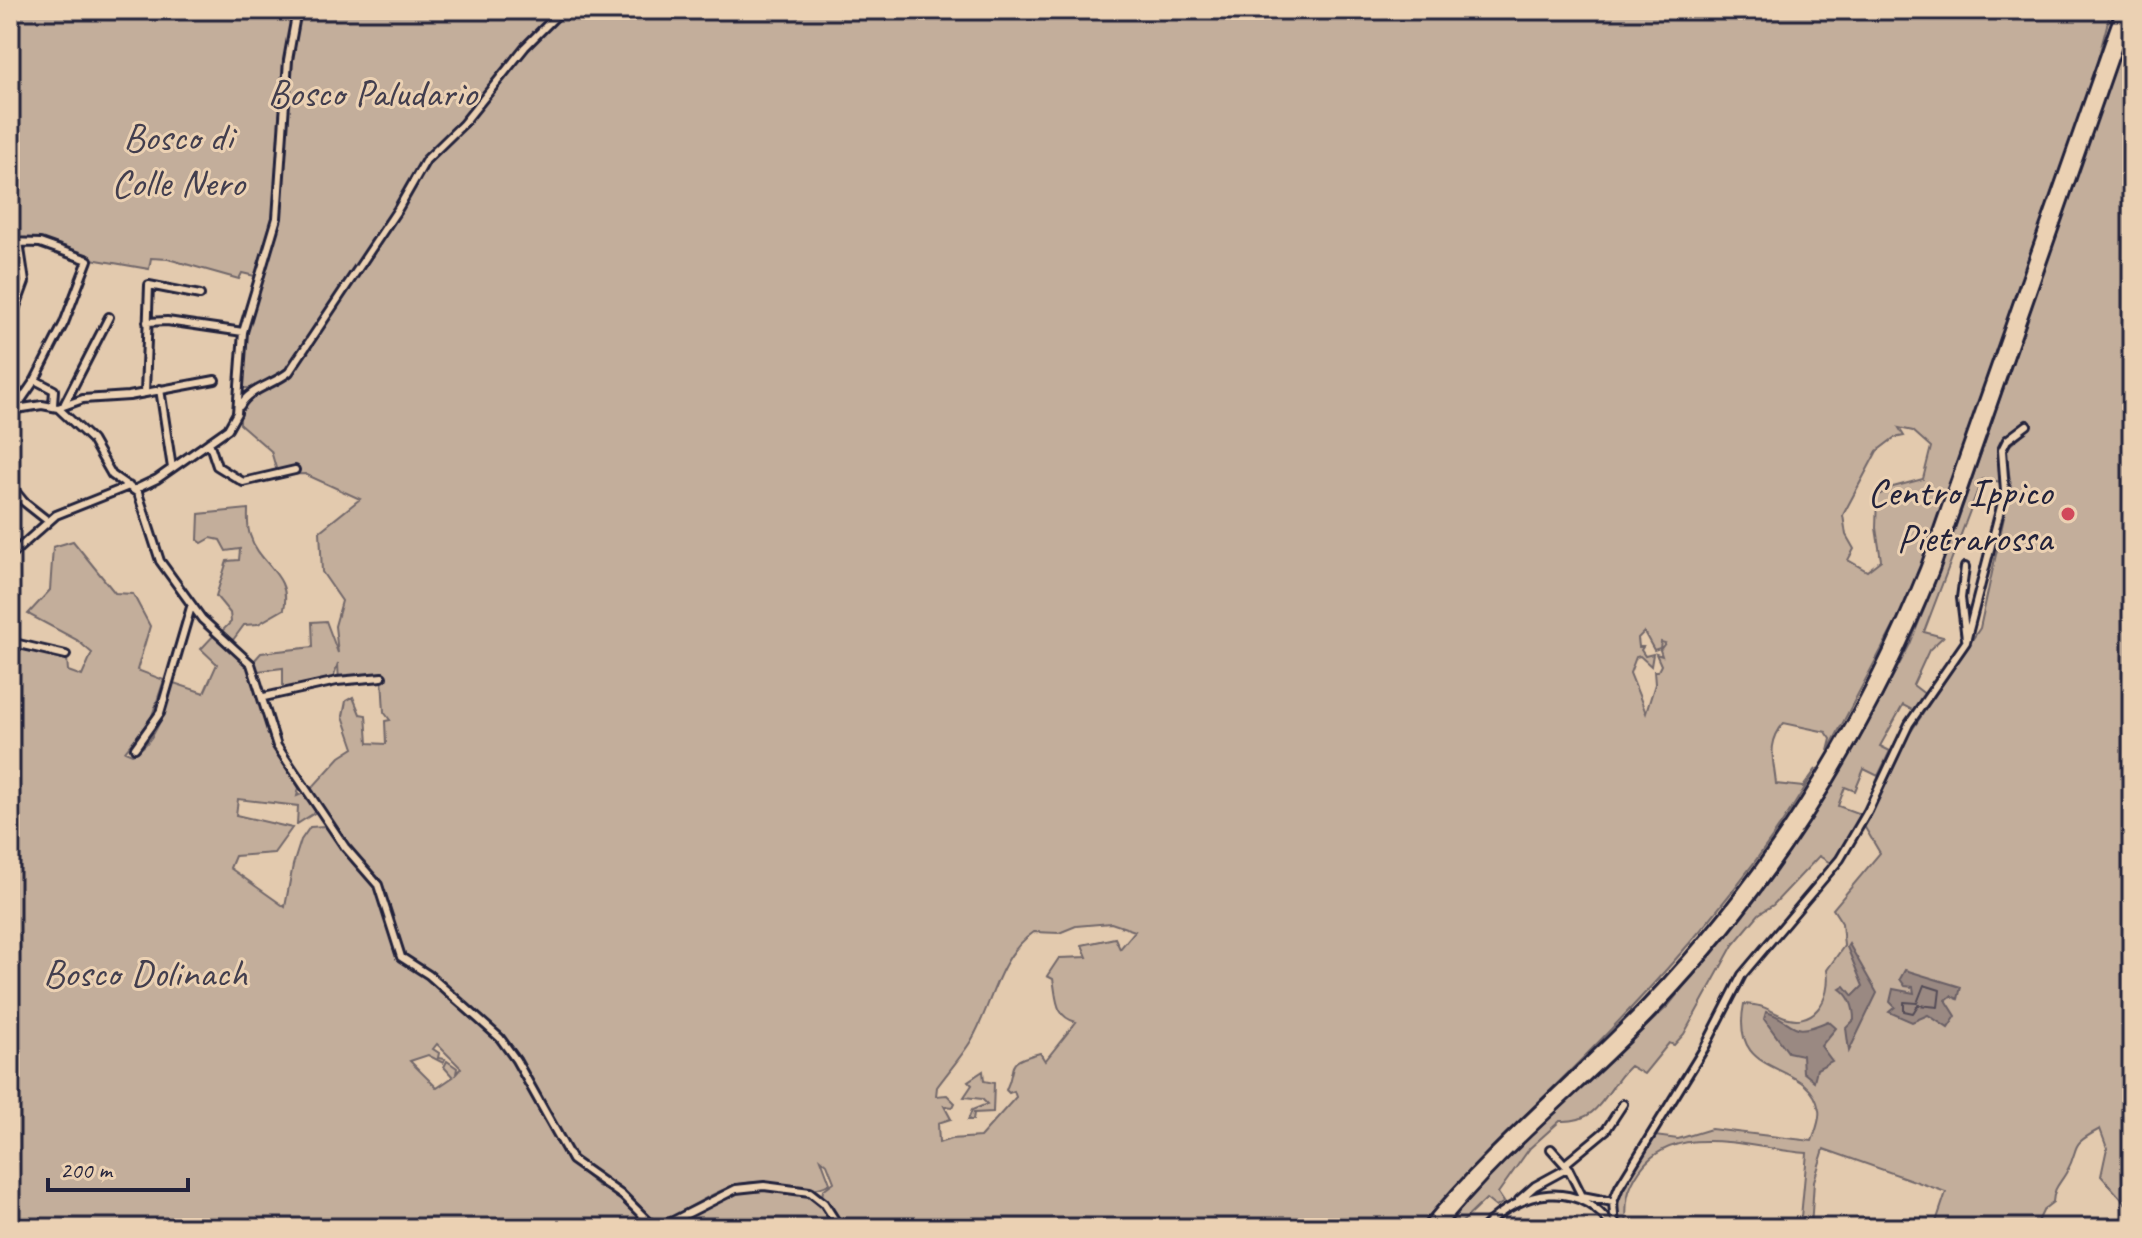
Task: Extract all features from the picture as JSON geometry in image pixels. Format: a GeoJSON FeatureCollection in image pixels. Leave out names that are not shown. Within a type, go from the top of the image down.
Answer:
{"type":"FeatureCollection","features":[{"type":"Feature","properties":{"kind":"highway"},"geometry":{"type":"LineString","coordinates":[[1427,1228],[1492,1153],[1609,1044],[1691,957],[1769,857],[1840,747],[1889,653],[1932,554],[2122,10]]}},
{"type":"Feature","properties":{"kind":"highway"},"geometry":{"type":"LineString","coordinates":[[1437,1228],[1488,1169],[1615,1049],[1697,962],[1768,872],[1847,750],[1896,657],[1945,542],[2129,10]]}},
{"type":"Feature","properties":{"kind":"street"},"geometry":{"type":"LineString","coordinates":[[237,413],[243,332],[277,218],[291,36],[297,10]]}},
{"type":"Feature","properties":{"kind":"street"},"geometry":{"type":"LineString","coordinates":[[10,556],[48,521],[132,488],[172,468],[228,429],[251,393],[276,382],[289,372],[398,209],[426,160],[463,124],[525,47],[562,10]]}},
{"type":"Feature","properties":{"kind":"street"},"geometry":{"type":"LineString","coordinates":[[10,242],[40,243],[88,260],[64,323],[35,380],[15,409]]}},
{"type":"Feature","properties":{"kind":"street"},"geometry":{"type":"LineString","coordinates":[[10,323],[25,282],[19,242]]}},
{"type":"Feature","properties":{"kind":"street"},"geometry":{"type":"LineString","coordinates":[[145,393],[149,285],[200,295]]}},
{"type":"Feature","properties":{"kind":"street"},"geometry":{"type":"LineString","coordinates":[[65,403],[109,317]]}},
{"type":"Feature","properties":{"kind":"street"},"geometry":{"type":"LineString","coordinates":[[147,322],[167,321],[243,332]]}},
{"type":"Feature","properties":{"kind":"street"},"geometry":{"type":"LineString","coordinates":[[35,380],[54,390],[56,407],[92,440],[112,475],[132,488],[144,504],[160,561],[191,607],[246,657],[264,697],[277,746],[314,802],[378,885],[404,961],[429,975],[509,1048],[566,1151],[580,1169],[623,1196],[653,1226],[667,1224],[747,1186],[810,1192],[824,1203],[840,1228]]}},
{"type":"Feature","properties":{"kind":"street"},"geometry":{"type":"LineString","coordinates":[[15,409],[56,407],[65,403],[215,380]]}},
{"type":"Feature","properties":{"kind":"street"},"geometry":{"type":"LineString","coordinates":[[160,389],[172,468]]}},
{"type":"Feature","properties":{"kind":"street"},"geometry":{"type":"LineString","coordinates":[[239,391],[251,393]]}},
{"type":"Feature","properties":{"kind":"street"},"geometry":{"type":"LineString","coordinates":[[1614,1228],[1613,1202],[1742,975],[1840,859],[1868,811],[1909,724],[1966,642],[2005,491],[2002,450],[2007,440],[2027,425]]}},
{"type":"Feature","properties":{"kind":"street"},"geometry":{"type":"LineString","coordinates":[[209,442],[217,466],[243,482],[295,470]]}},
{"type":"Feature","properties":{"kind":"street"},"geometry":{"type":"LineString","coordinates":[[10,485],[24,502],[48,521]]}},
{"type":"Feature","properties":{"kind":"street"},"geometry":{"type":"LineString","coordinates":[[1965,567],[1961,598],[1966,642]]}},
{"type":"Feature","properties":{"kind":"street"},"geometry":{"type":"LineString","coordinates":[[135,748],[160,713],[191,607]]}},
{"type":"Feature","properties":{"kind":"street"},"geometry":{"type":"LineString","coordinates":[[10,642],[66,655]]}},
{"type":"Feature","properties":{"kind":"street"},"geometry":{"type":"LineString","coordinates":[[264,697],[382,676]]}},
{"type":"Feature","properties":{"kind":"street"},"geometry":{"type":"LineString","coordinates":[[1519,1200],[1566,1166],[1606,1130],[1623,1104]]}},
{"type":"Feature","properties":{"kind":"street"},"geometry":{"type":"LineString","coordinates":[[1551,1149],[1566,1166],[1582,1196],[1613,1202]]}},
{"type":"Feature","properties":{"kind":"street"},"geometry":{"type":"LineString","coordinates":[[1483,1228],[1503,1208],[1519,1200],[1545,1195],[1570,1197],[1589,1204],[1614,1228]]}},
{"type":"Feature","properties":{"kind":"green space"},"geometry":{"type":"Polygon","coordinates":[[[10,10],[2111,10],[2098,59],[2101,60],[1935,529],[1908,599],[1828,751],[1831,739],[1826,732],[1784,723],[1773,745],[1776,784],[1803,787],[1816,769],[1767,845],[1711,918],[1651,987],[1480,1160],[1419,1228],[844,1228],[822,1197],[823,1190],[834,1182],[827,1164],[821,1159],[830,1183],[822,1187],[805,1189],[746,1183],[722,1190],[665,1221],[654,1223],[626,1195],[569,1157],[509,1048],[429,975],[404,961],[378,885],[345,847],[310,790],[340,757],[354,748],[343,716],[346,701],[353,697],[360,714],[366,715],[368,743],[386,744],[385,721],[390,720],[384,712],[382,678],[339,684],[338,663],[332,681],[283,690],[283,668],[258,671],[253,662],[261,653],[313,647],[312,622],[326,621],[338,653],[335,626],[342,601],[322,572],[320,531],[360,499],[305,474],[278,475],[271,451],[240,424],[240,407],[255,388],[241,388],[240,357],[259,277],[242,273],[239,279],[168,259],[151,258],[149,269],[91,259],[19,238],[19,212],[10,208],[10,10]],[[1899,428],[1904,436],[1894,438],[1877,451],[1843,515],[1846,535],[1854,549],[1848,560],[1867,571],[1881,560],[1876,528],[1877,496],[1893,487],[1923,479],[1931,447],[1913,431],[1899,428]],[[1644,632],[1638,638],[1645,656],[1653,654],[1651,666],[1640,656],[1636,657],[1630,673],[1646,713],[1655,684],[1654,671],[1658,671],[1661,665],[1656,654],[1662,656],[1660,650],[1665,643],[1661,642],[1660,648],[1654,650],[1644,632]],[[1111,923],[1076,926],[1059,933],[1034,932],[1022,942],[1003,968],[971,1041],[937,1087],[936,1096],[947,1095],[955,1103],[953,1107],[944,1106],[951,1119],[938,1123],[939,1143],[980,1137],[1016,1097],[1014,1091],[1009,1093],[1006,1090],[1013,1066],[1020,1059],[1040,1053],[1045,1061],[1076,1022],[1060,1011],[1053,979],[1047,976],[1059,958],[1087,957],[1082,945],[1115,938],[1120,949],[1135,931],[1111,923]]]}},
{"type":"Feature","properties":{"kind":"green space"},"geometry":{"type":"Polygon","coordinates":[[[2132,15],[2132,1218],[2127,1205],[2101,1176],[2107,1148],[2100,1129],[2076,1147],[2053,1202],[2044,1209],[2035,1228],[1934,1228],[1946,1192],[1824,1149],[1814,1181],[1811,1228],[1800,1228],[1807,1153],[1718,1141],[1695,1141],[1674,1145],[1655,1155],[1640,1170],[1629,1191],[1627,1228],[1619,1228],[1622,1190],[1655,1136],[1678,1139],[1711,1129],[1812,1141],[1819,1114],[1813,1093],[1801,1082],[1758,1058],[1748,1046],[1742,1029],[1744,1004],[1761,1006],[1792,1019],[1811,1015],[1823,1001],[1827,970],[1844,946],[1842,923],[1833,909],[1880,853],[1864,826],[1896,754],[1980,628],[2011,485],[2006,457],[2008,447],[2030,428],[2026,420],[1998,448],[2002,482],[1982,479],[1924,632],[1943,637],[1929,650],[1913,685],[1926,695],[1914,711],[1903,705],[1880,746],[1890,751],[1878,776],[1864,769],[1855,791],[1845,787],[1838,806],[1863,815],[1832,864],[1819,856],[1773,905],[1759,914],[1733,945],[1684,1034],[1674,1045],[1669,1043],[1644,1074],[1630,1066],[1594,1111],[1585,1117],[1560,1121],[1530,1148],[1498,1193],[1504,1202],[1496,1207],[1486,1199],[1456,1228],[1444,1228],[1498,1166],[1668,1006],[1786,857],[1857,744],[1910,644],[1947,552],[2132,15]]]}},
{"type":"Feature","properties":{"kind":"green space"},"geometry":{"type":"Polygon","coordinates":[[[248,509],[250,535],[279,578],[285,597],[284,609],[258,624],[244,625],[233,640],[221,632],[231,622],[230,613],[216,596],[227,561],[239,560],[240,549],[226,551],[220,540],[211,538],[202,543],[198,540],[199,514],[248,509]]]}},
{"type":"Feature","properties":{"kind":"green space","name":"Bosco Dolinach"},"geometry":{"type":"Polygon","coordinates":[[[73,541],[115,593],[133,594],[150,626],[137,670],[164,680],[151,719],[125,751],[132,754],[141,749],[154,733],[171,682],[204,693],[217,664],[201,649],[214,635],[245,660],[256,684],[270,739],[299,788],[297,796],[304,793],[316,812],[297,824],[298,806],[238,799],[236,815],[292,828],[274,853],[235,856],[230,868],[285,907],[301,840],[310,827],[325,826],[374,887],[400,960],[424,974],[502,1045],[567,1160],[598,1186],[629,1202],[647,1225],[644,1228],[10,1228],[10,647],[67,658],[68,671],[82,676],[92,653],[77,640],[28,614],[50,590],[53,547],[73,541]],[[437,1044],[433,1049],[439,1053],[438,1058],[445,1059],[443,1063],[428,1055],[410,1061],[437,1088],[453,1077],[444,1067],[447,1061],[457,1068],[456,1074],[461,1068],[437,1044]]]}},
{"type":"Feature","properties":{"kind":"green space"},"geometry":{"type":"Polygon","coordinates":[[[983,1071],[984,1081],[994,1083],[993,1112],[974,1113],[973,1120],[968,1120],[972,1110],[987,1104],[982,1099],[964,1097],[972,1085],[968,1081],[983,1071]]]}},
{"type":"Feature","properties":{"kind":"green space"},"geometry":{"type":"Polygon","coordinates":[[[751,1189],[792,1191],[811,1198],[837,1228],[664,1228],[732,1193],[751,1189]]]}},
{"type":"Feature","properties":{"kind":"water"},"geometry":{"type":"Polygon","coordinates":[[[1849,944],[1877,993],[1849,1051],[1846,1028],[1854,1020],[1853,1011],[1849,998],[1840,989],[1845,986],[1853,996],[1863,986],[1847,947],[1849,944]]]}},
{"type":"Feature","properties":{"kind":"water"},"geometry":{"type":"Polygon","coordinates":[[[1905,970],[1961,987],[1958,999],[1951,996],[1946,1000],[1956,1016],[1948,1028],[1928,1015],[1912,1022],[1889,1012],[1895,1007],[1890,1002],[1893,989],[1914,993],[1913,987],[1905,986],[1900,979],[1905,970]]]}},
{"type":"Feature","properties":{"kind":"water"},"geometry":{"type":"Polygon","coordinates":[[[1766,1012],[1794,1027],[1806,1028],[1828,1021],[1836,1028],[1821,1046],[1832,1061],[1817,1069],[1814,1081],[1803,1072],[1802,1055],[1788,1052],[1764,1019],[1766,1012]]]}},
{"type":"Feature","properties":{"kind":"place","name":"Centro Ippico Pietrarossa"},"geometry":{"type":"Point","coordinates":[2068,514]}},
{"type":"Feature","properties":{"kind":"park label","name":"Bosco Paludario"},"geometry":{"type":"Point","coordinates":[372,92]}},
{"type":"Feature","properties":{"kind":"park label","name":"Bosco di Colle Nero"},"geometry":{"type":"Point","coordinates":[178,159]}}]}
